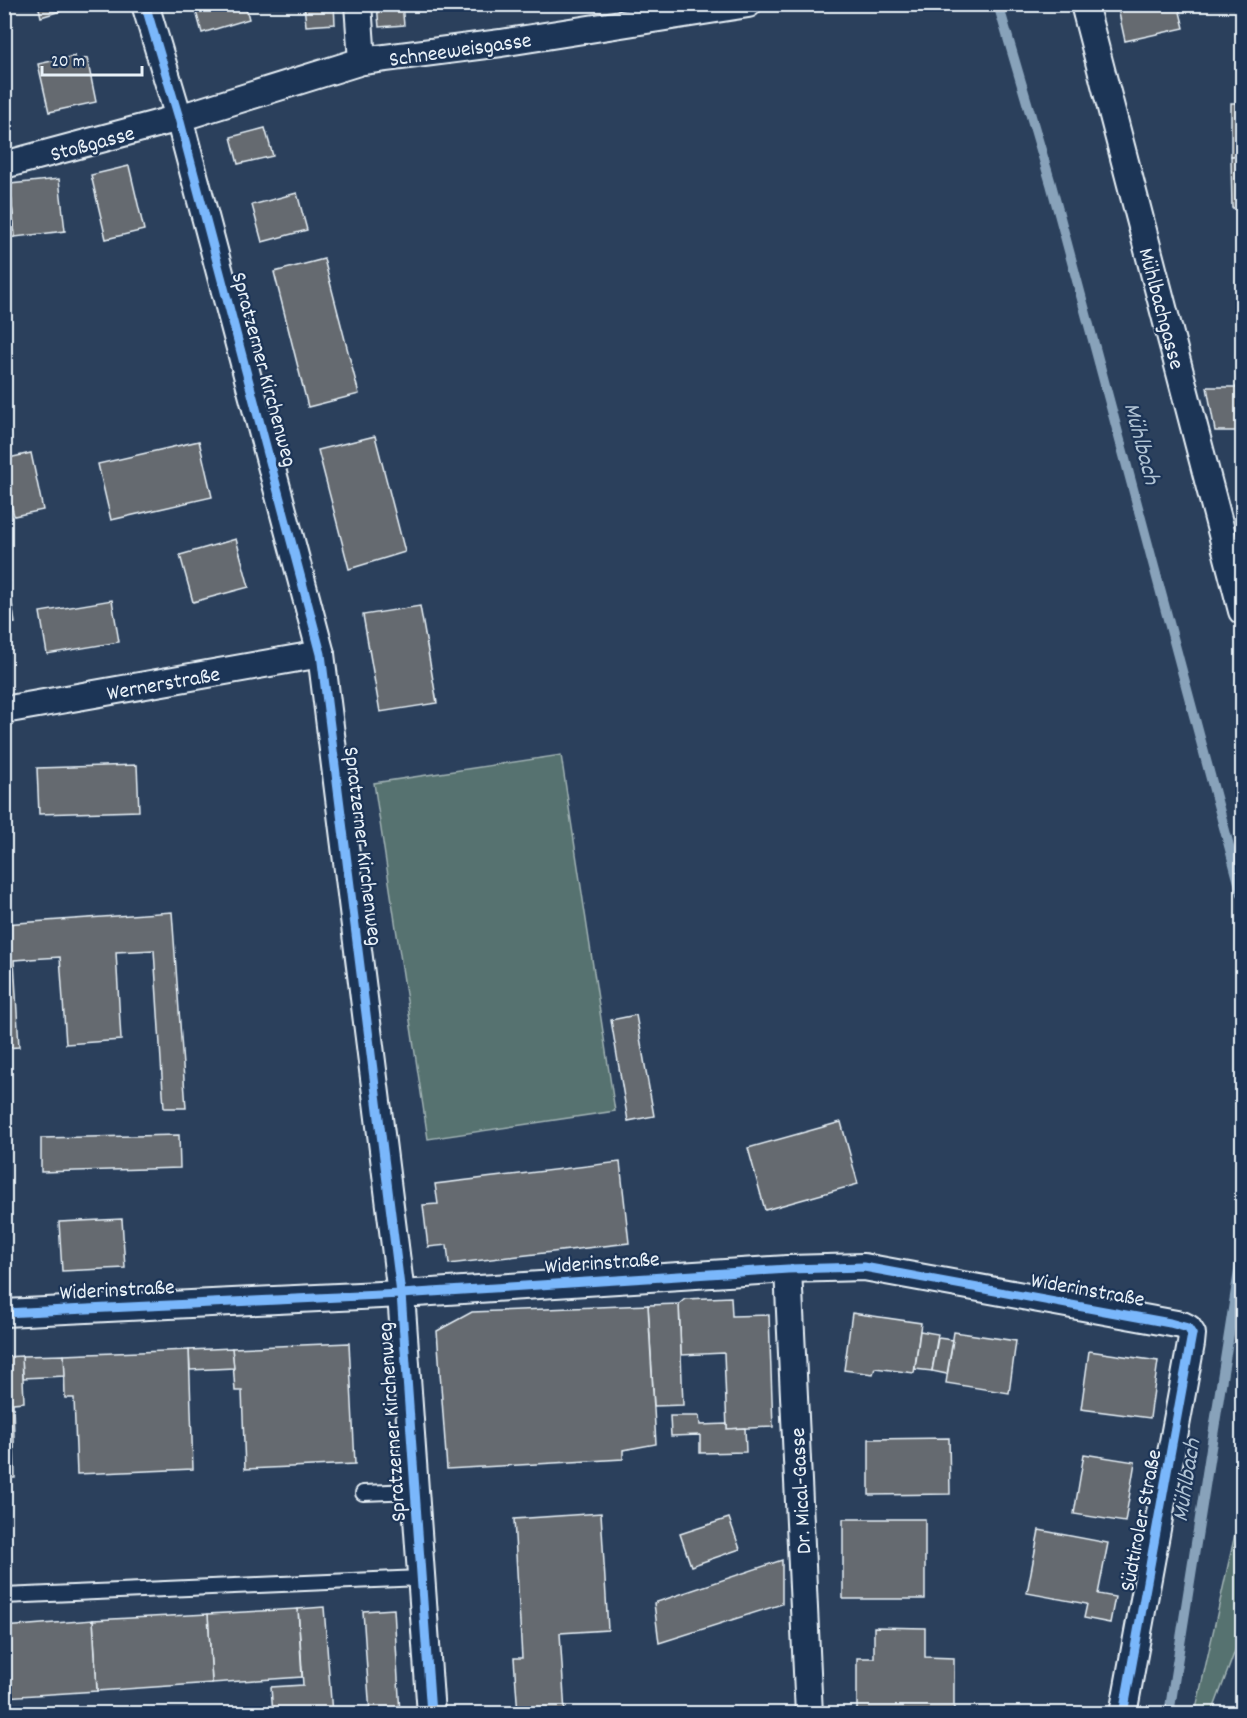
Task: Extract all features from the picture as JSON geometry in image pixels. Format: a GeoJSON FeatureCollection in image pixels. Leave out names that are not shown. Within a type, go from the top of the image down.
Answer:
{"type":"FeatureCollection","features":[{"type":"Feature","properties":{"kind":"street","name":"Spratzerner Kirchenweg"},"geometry":{"type":"LineString","coordinates":[[145,4],[179,118],[321,654],[401,1294],[431,1713]]}},
{"type":"Feature","properties":{"kind":"street"},"geometry":{"type":"LineString","coordinates":[[358,4],[362,61]]}},
{"type":"Feature","properties":{"kind":"street","name":"Schneeweisgasse"},"geometry":{"type":"LineString","coordinates":[[179,118],[362,61],[501,43],[748,4]]}},
{"type":"Feature","properties":{"kind":"street","name":"Mühlbachgasse"},"geometry":{"type":"LineString","coordinates":[[1084,4],[1242,611]]}},
{"type":"Feature","properties":{"kind":"street","name":"Stoßgasse"},"geometry":{"type":"LineString","coordinates":[[4,165],[179,118]]}},
{"type":"Feature","properties":{"kind":"street","name":"Wernerstraße"},"geometry":{"type":"LineString","coordinates":[[4,710],[321,654]]}},
{"type":"Feature","properties":{"kind":"street","name":"Widerinstraße"},"geometry":{"type":"LineString","coordinates":[[4,1313],[401,1294],[788,1269],[864,1267],[1170,1323],[1188,1328],[1192,1334]]}},
{"type":"Feature","properties":{"kind":"street","name":"Dr. Mical-Gasse"},"geometry":{"type":"LineString","coordinates":[[788,1269],[809,1713]]}},
{"type":"Feature","properties":{"kind":"street","name":"Südtiroler Straße"},"geometry":{"type":"LineString","coordinates":[[1123,1713],[1192,1334]]}},
{"type":"Feature","properties":{"kind":"lane"},"geometry":{"type":"LineString","coordinates":[[363,1492],[415,1491]]}},
{"type":"Feature","properties":{"kind":"lane"},"geometry":{"type":"LineString","coordinates":[[4,1596],[421,1578]]}},
{"type":"Feature","properties":{"kind":"green space"},"geometry":{"type":"Polygon","coordinates":[[[561,755],[615,1111],[428,1139],[374,783],[561,755]]]}},
{"type":"Feature","properties":{"kind":"green space"},"geometry":{"type":"Polygon","coordinates":[[[1242,1503],[1242,1632],[1212,1713],[1195,1713],[1242,1503]]]}},
{"type":"Feature","properties":{"kind":"building"},"geometry":{"type":"Polygon","coordinates":[[[38,4],[83,4],[41,17],[38,4]]]}},
{"type":"Feature","properties":{"kind":"building"},"geometry":{"type":"Polygon","coordinates":[[[194,4],[245,4],[249,19],[202,33],[194,4]]]}},
{"type":"Feature","properties":{"kind":"building"},"geometry":{"type":"Polygon","coordinates":[[[304,4],[334,4],[335,24],[306,26],[304,4]]]}},
{"type":"Feature","properties":{"kind":"building"},"geometry":{"type":"Polygon","coordinates":[[[377,4],[402,4],[404,25],[379,27],[377,4]]]}},
{"type":"Feature","properties":{"kind":"building"},"geometry":{"type":"Polygon","coordinates":[[[1117,4],[1178,4],[1184,28],[1125,41],[1117,4]]]}},
{"type":"Feature","properties":{"kind":"building"},"geometry":{"type":"Polygon","coordinates":[[[75,56],[76,61],[87,58],[96,102],[49,112],[38,64],[75,56]]]}},
{"type":"Feature","properties":{"kind":"building"},"geometry":{"type":"Polygon","coordinates":[[[1231,103],[1242,103],[1242,156],[1231,156],[1231,103]]]}},
{"type":"Feature","properties":{"kind":"building"},"geometry":{"type":"Polygon","coordinates":[[[265,128],[273,156],[238,164],[231,137],[265,128]]]}},
{"type":"Feature","properties":{"kind":"building"},"geometry":{"type":"Polygon","coordinates":[[[1231,156],[1242,156],[1242,208],[1232,208],[1231,156]]]}},
{"type":"Feature","properties":{"kind":"building"},"geometry":{"type":"Polygon","coordinates":[[[129,166],[144,230],[106,239],[91,175],[129,166]]]}},
{"type":"Feature","properties":{"kind":"building"},"geometry":{"type":"Polygon","coordinates":[[[59,179],[65,231],[15,237],[10,184],[59,179]]]}},
{"type":"Feature","properties":{"kind":"building"},"geometry":{"type":"Polygon","coordinates":[[[10,184],[15,237],[4,238],[4,185],[10,184]]]}},
{"type":"Feature","properties":{"kind":"building"},"geometry":{"type":"Polygon","coordinates":[[[297,193],[307,230],[262,242],[252,205],[297,193]]]}},
{"type":"Feature","properties":{"kind":"building"},"geometry":{"type":"Polygon","coordinates":[[[324,259],[359,394],[308,407],[274,272],[324,259]]]}},
{"type":"Feature","properties":{"kind":"building"},"geometry":{"type":"Polygon","coordinates":[[[1240,372],[1242,372],[1242,407],[1241,407],[1240,372]]]}},
{"type":"Feature","properties":{"kind":"building"},"geometry":{"type":"Polygon","coordinates":[[[1207,387],[1241,387],[1241,431],[1215,431],[1207,387]]]}},
{"type":"Feature","properties":{"kind":"building"},"geometry":{"type":"Polygon","coordinates":[[[375,436],[405,552],[349,569],[318,450],[375,436]]]}},
{"type":"Feature","properties":{"kind":"building"},"geometry":{"type":"Polygon","coordinates":[[[199,441],[212,497],[111,520],[98,464],[199,441]]]}},
{"type":"Feature","properties":{"kind":"building"},"geometry":{"type":"Polygon","coordinates":[[[31,453],[43,510],[14,516],[4,474],[4,459],[31,453]]]}},
{"type":"Feature","properties":{"kind":"building"},"geometry":{"type":"Polygon","coordinates":[[[236,539],[249,587],[193,602],[180,555],[236,539]]]}},
{"type":"Feature","properties":{"kind":"building"},"geometry":{"type":"Polygon","coordinates":[[[8,576],[15,623],[4,624],[4,577],[8,576]]]}},
{"type":"Feature","properties":{"kind":"building"},"geometry":{"type":"Polygon","coordinates":[[[112,600],[119,642],[47,654],[40,612],[112,600]]]}},
{"type":"Feature","properties":{"kind":"building"},"geometry":{"type":"Polygon","coordinates":[[[420,606],[437,703],[380,712],[363,615],[420,606]]]}},
{"type":"Feature","properties":{"kind":"building"},"geometry":{"type":"Polygon","coordinates":[[[137,765],[139,811],[39,814],[37,768],[137,765]]]}},
{"type":"Feature","properties":{"kind":"building"},"geometry":{"type":"Polygon","coordinates":[[[172,912],[186,1108],[164,1108],[154,950],[116,952],[121,1040],[66,1044],[60,957],[14,960],[19,1047],[4,1048],[4,924],[172,912]]]}},
{"type":"Feature","properties":{"kind":"building"},"geometry":{"type":"Polygon","coordinates":[[[636,1015],[654,1116],[628,1121],[611,1020],[636,1015]]]}},
{"type":"Feature","properties":{"kind":"building"},"geometry":{"type":"Polygon","coordinates":[[[841,1122],[858,1184],[765,1210],[748,1148],[841,1122]]]}},
{"type":"Feature","properties":{"kind":"building"},"geometry":{"type":"Polygon","coordinates":[[[179,1135],[180,1168],[41,1172],[41,1138],[179,1135]]]}},
{"type":"Feature","properties":{"kind":"building"},"geometry":{"type":"Polygon","coordinates":[[[620,1162],[629,1243],[449,1264],[447,1245],[428,1247],[423,1205],[438,1204],[435,1184],[620,1162]]]}},
{"type":"Feature","properties":{"kind":"building"},"geometry":{"type":"Polygon","coordinates":[[[122,1219],[125,1268],[62,1271],[59,1222],[122,1219]]]}},
{"type":"Feature","properties":{"kind":"building"},"geometry":{"type":"Polygon","coordinates":[[[731,1297],[732,1316],[769,1315],[773,1427],[727,1429],[724,1353],[681,1355],[679,1304],[685,1299],[731,1297]]]}},
{"type":"Feature","properties":{"kind":"building"},"geometry":{"type":"Polygon","coordinates":[[[679,1304],[683,1405],[654,1406],[648,1305],[679,1304]]]}},
{"type":"Feature","properties":{"kind":"building"},"geometry":{"type":"Polygon","coordinates":[[[648,1305],[656,1444],[623,1450],[623,1459],[447,1469],[437,1331],[472,1312],[648,1305]]]}},
{"type":"Feature","properties":{"kind":"building"},"geometry":{"type":"Polygon","coordinates":[[[852,1313],[921,1323],[914,1373],[875,1368],[873,1374],[844,1370],[852,1313]]]}},
{"type":"Feature","properties":{"kind":"building"},"geometry":{"type":"Polygon","coordinates":[[[920,1331],[938,1334],[932,1371],[915,1369],[920,1331]]]}},
{"type":"Feature","properties":{"kind":"building"},"geometry":{"type":"Polygon","coordinates":[[[954,1332],[1016,1341],[1009,1393],[946,1383],[954,1332]]]}},
{"type":"Feature","properties":{"kind":"building"},"geometry":{"type":"Polygon","coordinates":[[[938,1338],[953,1340],[947,1374],[932,1371],[938,1338]]]}},
{"type":"Feature","properties":{"kind":"building"},"geometry":{"type":"Polygon","coordinates":[[[349,1343],[355,1464],[245,1469],[242,1391],[235,1391],[232,1348],[349,1343]]]}},
{"type":"Feature","properties":{"kind":"building"},"geometry":{"type":"Polygon","coordinates":[[[232,1348],[234,1368],[190,1370],[189,1350],[232,1348]]]}},
{"type":"Feature","properties":{"kind":"building"},"geometry":{"type":"Polygon","coordinates":[[[189,1350],[193,1469],[77,1474],[74,1398],[65,1398],[64,1355],[189,1350]]]}},
{"type":"Feature","properties":{"kind":"building"},"geometry":{"type":"Polygon","coordinates":[[[1089,1351],[1158,1361],[1150,1418],[1081,1409],[1089,1351]]]}},
{"type":"Feature","properties":{"kind":"building"},"geometry":{"type":"Polygon","coordinates":[[[64,1355],[65,1376],[23,1378],[22,1356],[64,1355]]]}},
{"type":"Feature","properties":{"kind":"building"},"geometry":{"type":"Polygon","coordinates":[[[22,1356],[24,1402],[13,1403],[15,1478],[4,1478],[4,1357],[22,1356]]]}},
{"type":"Feature","properties":{"kind":"building"},"geometry":{"type":"Polygon","coordinates":[[[670,1416],[699,1416],[700,1425],[727,1424],[727,1429],[745,1428],[746,1452],[700,1453],[700,1435],[671,1436],[670,1416]]]}},
{"type":"Feature","properties":{"kind":"building"},"geometry":{"type":"Polygon","coordinates":[[[949,1438],[950,1494],[869,1495],[869,1439],[949,1438]]]}},
{"type":"Feature","properties":{"kind":"building"},"geometry":{"type":"Polygon","coordinates":[[[1084,1454],[1135,1462],[1125,1522],[1074,1514],[1084,1454]]]}},
{"type":"Feature","properties":{"kind":"building"},"geometry":{"type":"Polygon","coordinates":[[[601,1513],[608,1630],[560,1633],[565,1714],[518,1714],[514,1658],[522,1658],[514,1519],[601,1513]]]}},
{"type":"Feature","properties":{"kind":"building"},"geometry":{"type":"Polygon","coordinates":[[[729,1518],[740,1549],[691,1566],[680,1534],[729,1518]]]}},
{"type":"Feature","properties":{"kind":"building"},"geometry":{"type":"Polygon","coordinates":[[[843,1519],[925,1519],[925,1599],[843,1599],[843,1519]]]}},
{"type":"Feature","properties":{"kind":"building"},"geometry":{"type":"Polygon","coordinates":[[[1039,1530],[1108,1543],[1098,1594],[1115,1597],[1110,1623],[1084,1618],[1087,1604],[1027,1593],[1039,1530]]]}},
{"type":"Feature","properties":{"kind":"building"},"geometry":{"type":"Polygon","coordinates":[[[782,1560],[782,1604],[659,1643],[654,1603],[782,1560]]]}},
{"type":"Feature","properties":{"kind":"building"},"geometry":{"type":"Polygon","coordinates":[[[324,1607],[332,1714],[273,1714],[271,1687],[303,1685],[298,1609],[324,1607]]]}},
{"type":"Feature","properties":{"kind":"building"},"geometry":{"type":"Polygon","coordinates":[[[298,1609],[302,1677],[212,1683],[208,1614],[298,1609]]]}},
{"type":"Feature","properties":{"kind":"building"},"geometry":{"type":"Polygon","coordinates":[[[394,1609],[400,1714],[370,1714],[363,1611],[394,1609]]]}},
{"type":"Feature","properties":{"kind":"building"},"geometry":{"type":"Polygon","coordinates":[[[208,1614],[212,1683],[97,1691],[93,1620],[208,1614]]]}},
{"type":"Feature","properties":{"kind":"building"},"geometry":{"type":"Polygon","coordinates":[[[93,1620],[97,1691],[4,1697],[4,1627],[93,1620]]]}},
{"type":"Feature","properties":{"kind":"building"},"geometry":{"type":"Polygon","coordinates":[[[874,1627],[925,1628],[925,1657],[954,1658],[954,1714],[857,1714],[857,1658],[874,1658],[874,1627]]]}},
{"type":"Feature","properties":{"kind":"waterway","name":"Mühlbach"},"geometry":{"type":"LineString","coordinates":[[998,4],[1051,184],[1242,894]]}},
{"type":"Feature","properties":{"kind":"waterway","name":"Mühlbach"},"geometry":{"type":"LineString","coordinates":[[1169,1714],[1242,1252]]}},
{"type":"Feature","properties":{"kind":"cycle path"},"geometry":{"type":"LineString","coordinates":[[145,4],[179,118],[321,654],[401,1294],[431,1714]]}},
{"type":"Feature","properties":{"kind":"cycle path"},"geometry":{"type":"LineString","coordinates":[[4,1313],[401,1294],[788,1269],[864,1267],[1170,1323],[1188,1328],[1192,1334]]}},
{"type":"Feature","properties":{"kind":"cycle path"},"geometry":{"type":"LineString","coordinates":[[1123,1714],[1192,1334]]}}]}
